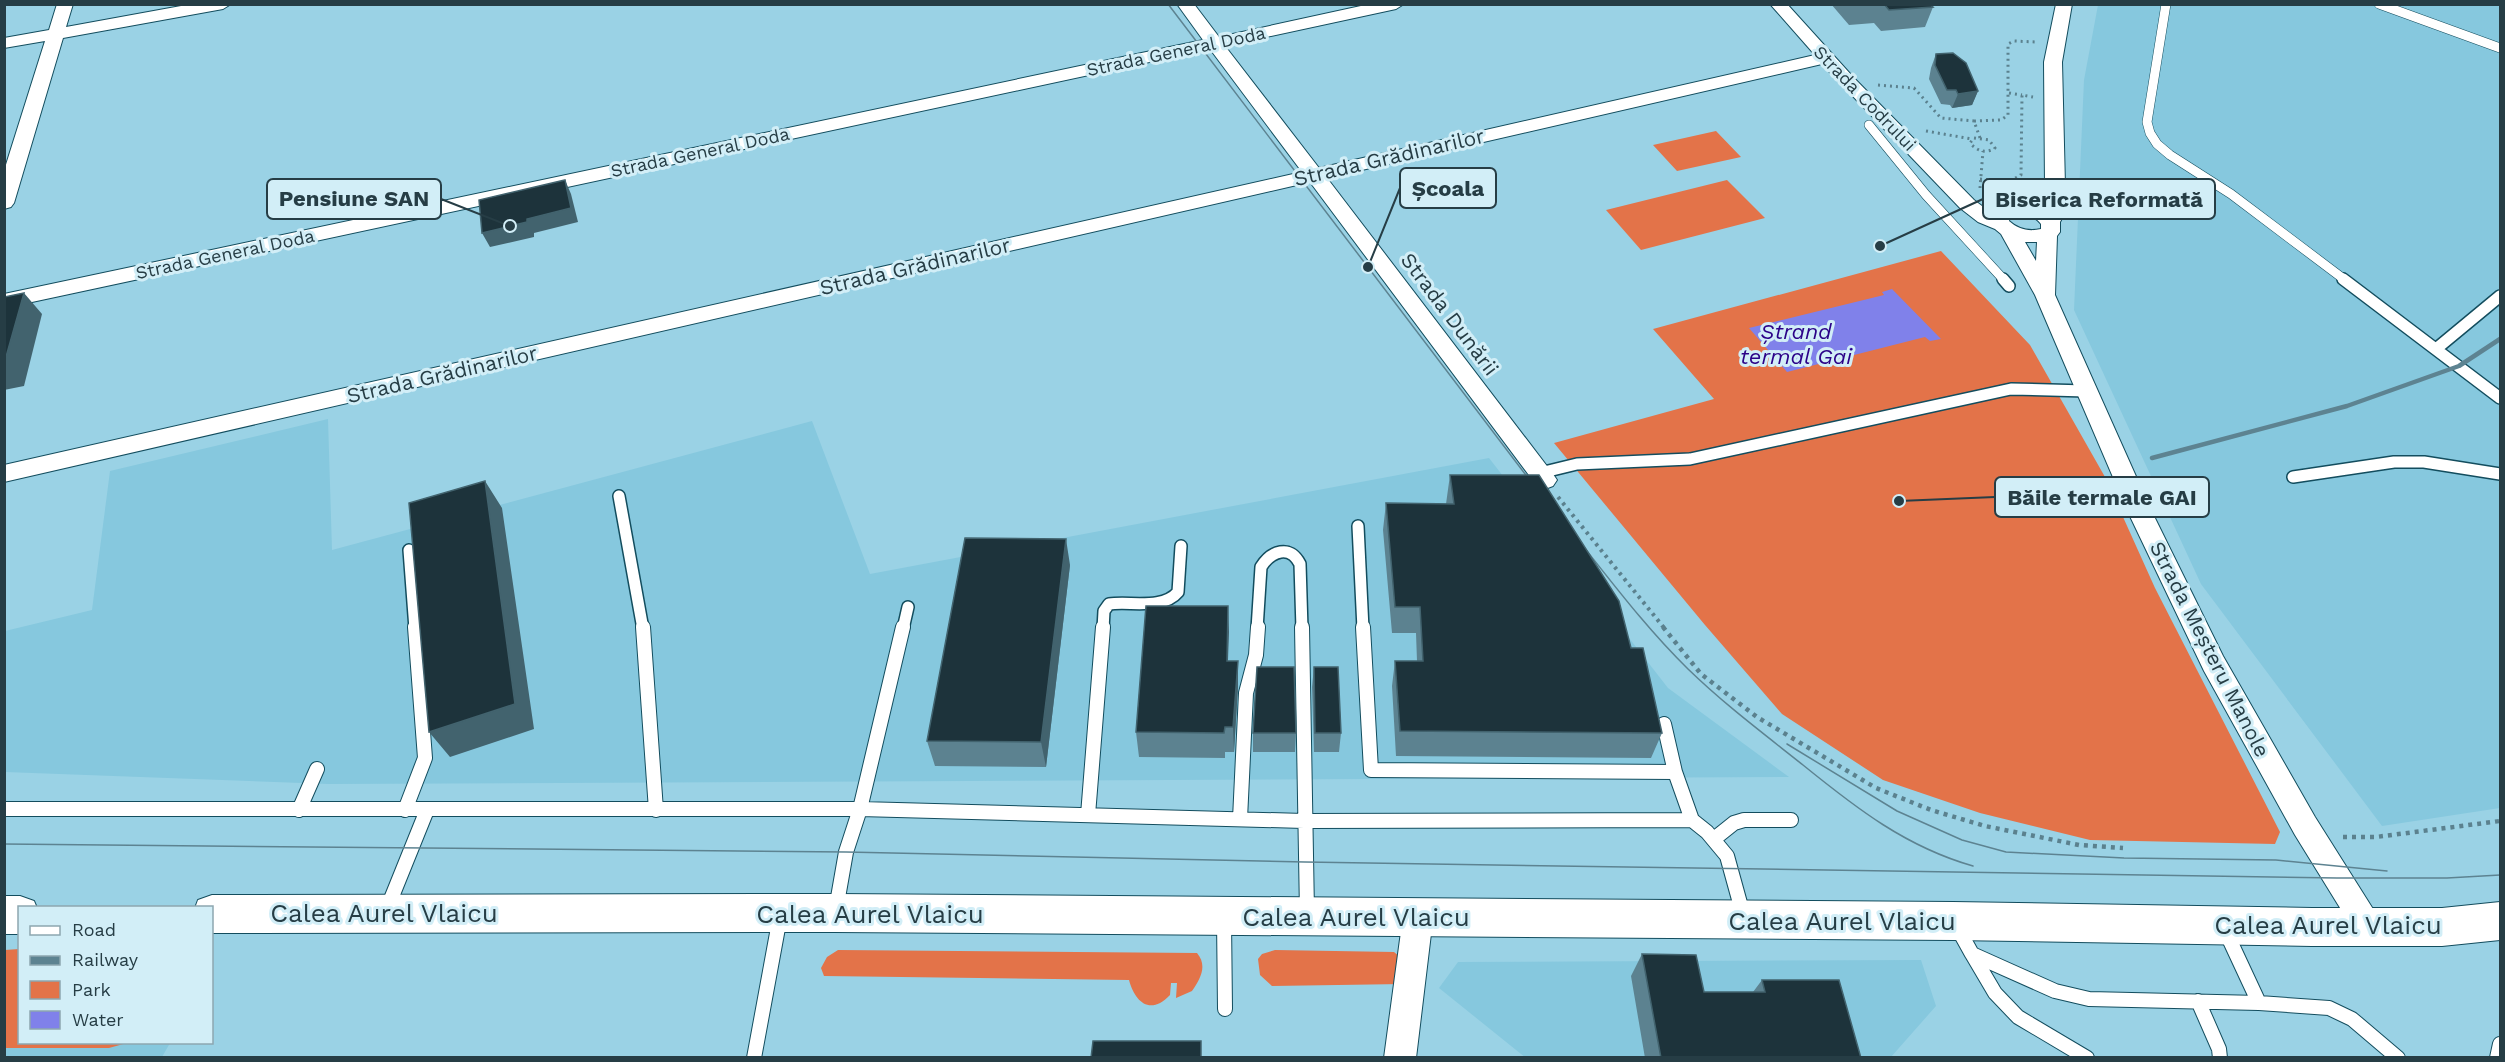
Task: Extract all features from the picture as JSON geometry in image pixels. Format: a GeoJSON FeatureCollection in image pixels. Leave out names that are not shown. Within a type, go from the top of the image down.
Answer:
{"type":"FeatureCollection","features":[{"type":"Feature","properties":{"kind":"main road","name":"Calea Aurel Vlaicu"},"geometry":{"type":"LineString","coordinates":[[213,914],[835,913],[1745,921],[1963,938],[2223,926],[2442,927],[2500,921]]}},
{"type":"Feature","properties":{"kind":"street"},"geometry":{"type":"LineString","coordinates":[[6,194],[65,4]]}},
{"type":"Feature","properties":{"kind":"street"},"geometry":{"type":"LineString","coordinates":[[4,43],[224,4]]}},
{"type":"Feature","properties":{"kind":"street","name":"Strada Dunării"},"geometry":{"type":"LineString","coordinates":[[1185,4],[1542,477]]}},
{"type":"Feature","properties":{"kind":"street","name":"Strada General Doda"},"geometry":{"type":"LineString","coordinates":[[4,301],[1396,4]]}},
{"type":"Feature","properties":{"kind":"street","name":"Strada Codrului"},"geometry":{"type":"LineString","coordinates":[[1778,4],[1826,58],[1978,213],[2009,216]]}},
{"type":"Feature","properties":{"kind":"street"},"geometry":{"type":"LineString","coordinates":[[2045,295],[2049,227],[2059,204],[2055,186],[2053,62],[2064,4]]}},
{"type":"Feature","properties":{"kind":"street","name":"Strada Grădinarilor"},"geometry":{"type":"LineString","coordinates":[[4,474],[1826,58]]}},
{"type":"Feature","properties":{"kind":"street"},"geometry":{"type":"LineString","coordinates":[[2009,216],[2040,198],[2055,186]]}},
{"type":"Feature","properties":{"kind":"street"},"geometry":{"type":"LineString","coordinates":[[1955,189],[1980,188],[2026,236],[2049,227]]}},
{"type":"Feature","properties":{"kind":"street"},"geometry":{"type":"LineString","coordinates":[[2009,216],[2037,210],[2049,227]]}},
{"type":"Feature","properties":{"kind":"street","name":"Strada Meșteru Manole"},"geometry":{"type":"LineString","coordinates":[[2009,216],[2139,510],[2213,663],[2311,836],[2368,927]]}},
{"type":"Feature","properties":{"kind":"street"},"geometry":{"type":"LineString","coordinates":[[1400,1058],[1418,917]]}},
{"type":"Feature","properties":{"kind":"lane"},"geometry":{"type":"LineString","coordinates":[[2166,4],[2147,122],[2150,133],[2157,144],[2170,155],[2231,194],[2500,398]]}},
{"type":"Feature","properties":{"kind":"lane"},"geometry":{"type":"LineString","coordinates":[[2379,4],[2500,48]]}},
{"type":"Feature","properties":{"kind":"lane"},"geometry":{"type":"LineString","coordinates":[[1869,125],[1926,195],[2009,286]]}},
{"type":"Feature","properties":{"kind":"lane"},"geometry":{"type":"LineString","coordinates":[[1926,195],[1955,189]]}},
{"type":"Feature","properties":{"kind":"lane"},"geometry":{"type":"LineString","coordinates":[[2436,349],[2500,297]]}},
{"type":"Feature","properties":{"kind":"lane"},"geometry":{"type":"LineString","coordinates":[[1542,477],[1577,464],[1690,459],[2011,389],[2086,391]]}},
{"type":"Feature","properties":{"kind":"lane"},"geometry":{"type":"LineString","coordinates":[[2293,477],[2394,462],[2424,462],[2500,474]]}},
{"type":"Feature","properties":{"kind":"lane"},"geometry":{"type":"LineString","coordinates":[[619,496],[645,637],[656,810]]}},
{"type":"Feature","properties":{"kind":"lane"},"geometry":{"type":"LineString","coordinates":[[1358,526],[1371,770],[1675,772]]}},
{"type":"Feature","properties":{"kind":"lane"},"geometry":{"type":"LineString","coordinates":[[1088,815],[1104,610],[1109,604],[1120,602],[1166,602],[1175,598],[1178,592],[1181,546]]}},
{"type":"Feature","properties":{"kind":"lane"},"geometry":{"type":"LineString","coordinates":[[405,810],[425,758],[409,550]]}},
{"type":"Feature","properties":{"kind":"lane"},"geometry":{"type":"LineString","coordinates":[[1240,819],[1246,693],[1257,655],[1261,567],[1265,557],[1274,552],[1285,551],[1293,554],[1299,563],[1301,582],[1307,916]]}},
{"type":"Feature","properties":{"kind":"lane"},"geometry":{"type":"LineString","coordinates":[[835,913],[846,852],[860,809],[908,607]]}},
{"type":"Feature","properties":{"kind":"lane"},"geometry":{"type":"LineString","coordinates":[[1664,724],[1675,772],[1692,820],[1714,839],[1727,856],[1745,921]]}},
{"type":"Feature","properties":{"kind":"lane"},"geometry":{"type":"LineString","coordinates":[[299,810],[317,769]]}},
{"type":"Feature","properties":{"kind":"lane"},"geometry":{"type":"LineString","coordinates":[[4,809],[860,809],[1304,821],[1692,820]]}},
{"type":"Feature","properties":{"kind":"lane"},"geometry":{"type":"LineString","coordinates":[[386,914],[427,810]]}},
{"type":"Feature","properties":{"kind":"lane"},"geometry":{"type":"LineString","coordinates":[[1714,839],[1734,823],[1744,820],[1791,820]]}},
{"type":"Feature","properties":{"kind":"lane"},"geometry":{"type":"LineString","coordinates":[[754,1058],[780,913]]}},
{"type":"Feature","properties":{"kind":"lane"},"geometry":{"type":"LineString","coordinates":[[1224,916],[1225,1009]]}},
{"type":"Feature","properties":{"kind":"lane"},"geometry":{"type":"LineString","coordinates":[[2223,926],[2259,1003]]}},
{"type":"Feature","properties":{"kind":"lane"},"geometry":{"type":"LineString","coordinates":[[1963,938],[2055,991],[2089,999],[2259,1003],[2329,1008],[2352,1019],[2398,1058]]}},
{"type":"Feature","properties":{"kind":"lane"},"geometry":{"type":"LineString","coordinates":[[1963,938],[1995,993],[2018,1017],[2087,1058]]}},
{"type":"Feature","properties":{"kind":"lane"},"geometry":{"type":"LineString","coordinates":[[2198,1001],[2219,1049],[2220,1058]]}},
{"type":"Feature","properties":{"kind":"lane"},"geometry":{"type":"LineString","coordinates":[[2497,1058],[2500,1044]]}},
{"type":"Feature","properties":{"kind":"path"},"geometry":{"type":"LineString","coordinates":[[1877,85],[1914,88],[1941,118],[1974,121],[2001,120],[2007,118],[2007,44],[2019,41],[2056,44]]}},
{"type":"Feature","properties":{"kind":"path"},"geometry":{"type":"LineString","coordinates":[[2008,93],[2053,101]]}},
{"type":"Feature","properties":{"kind":"path"},"geometry":{"type":"LineString","coordinates":[[1983,151],[1980,188],[2010,181],[2021,175],[2022,95]]}},
{"type":"Feature","properties":{"kind":"path"},"geometry":{"type":"LineString","coordinates":[[1974,121],[1980,138]]}},
{"type":"Feature","properties":{"kind":"path"},"geometry":{"type":"LineString","coordinates":[[1974,138],[1992,141],[1995,146],[1993,150],[1983,151],[1970,143],[1974,138]]}},
{"type":"Feature","properties":{"kind":"path"},"geometry":{"type":"LineString","coordinates":[[1542,477],[1668,636],[1701,674],[1757,717],[1876,788],[1931,810],[1985,826],[2039,837],[2123,848]]}},
{"type":"Feature","properties":{"kind":"path"},"geometry":{"type":"LineString","coordinates":[[2311,836],[2376,837],[2500,820]]}},
{"type":"Feature","properties":{"kind":"shaded area"},"geometry":{"type":"Polygon","coordinates":[[[2098,5],[2500,5],[2500,808],[2382,826],[2201,584],[2074,310],[2084,80],[2098,5]]]}},
{"type":"Feature","properties":{"kind":"shaded area"},"geometry":{"type":"Polygon","coordinates":[[[328,419],[332,550],[812,421],[870,574],[1489,458],[1668,688],[1789,777],[329,784],[5,772],[5,631],[92,610],[110,471],[328,419]]]}},
{"type":"Feature","properties":{"kind":"shaded area"},"geometry":{"type":"Polygon","coordinates":[[[1921,960],[1936,1006],[1891,1057],[1526,1058],[1439,988],[1458,962],[1921,960]]]}},
{"type":"Feature","properties":{"kind":"shaded area"},"geometry":{"type":"Polygon","coordinates":[[[4,965],[18,1032],[18,1044],[169,1044],[162,1057],[5,1057],[4,965]]]}},
{"type":"Feature","properties":{"kind":"green space"},"geometry":{"type":"Polygon","coordinates":[[[1716,131],[1741,157],[1677,171],[1653,145],[1716,131]]]}},
{"type":"Feature","properties":{"kind":"green space"},"geometry":{"type":"Polygon","coordinates":[[[1727,180],[1765,218],[1641,250],[1606,210],[1727,180]]]}},
{"type":"Feature","properties":{"kind":"green space","name":"Ștrand termal Gai"},"geometry":{"type":"Polygon","coordinates":[[[1941,251],[2030,345],[2105,477],[2155,588],[2280,832],[2275,844],[2090,840],[1980,813],[1883,780],[1782,714],[1554,443],[1714,399],[1653,329],[1941,251]]]}},
{"type":"Feature","properties":{"kind":"green space"},"geometry":{"type":"Polygon","coordinates":[[[18,949],[18,1044],[123,1044],[109,1048],[5,1048],[5,950],[18,949]]]}},
{"type":"Feature","properties":{"kind":"green space"},"geometry":{"type":"Polygon","coordinates":[[[838,950],[1197,953],[1202,968],[1192,991],[1176,998],[1177,983],[1171,983],[1170,995],[1156,1005],[1150,1005],[1139,1000],[1129,980],[824,976],[821,968],[827,957],[838,950]]]}},
{"type":"Feature","properties":{"kind":"green space"},"geometry":{"type":"Polygon","coordinates":[[[1275,950],[1394,952],[1400,957],[1403,984],[1272,986],[1260,975],[1258,959],[1262,954],[1275,950]]]}},
{"type":"Feature","properties":{"kind":"water","name":"Ștrand termal Gai"},"geometry":{"type":"Polygon","coordinates":[[[1892,289],[1941,339],[1930,341],[1925,337],[1787,372],[1749,328],[1884,295],[1882,292],[1892,289]]]}},
{"type":"Feature","properties":{"kind":"building"},"geometry":{"type":"Polygon","coordinates":[[[1884,4],[1930,4],[1933,7],[1889,10],[1884,4]]]}},
{"type":"Feature","properties":{"kind":"building"},"geometry":{"type":"Polygon","coordinates":[[[1953,53],[1966,63],[1978,91],[1958,94],[1956,90],[1947,90],[1935,65],[1936,54],[1953,53]]]}},
{"type":"Feature","properties":{"kind":"building"},"geometry":{"type":"Polygon","coordinates":[[[565,180],[571,208],[482,233],[479,200],[565,180]]]}},
{"type":"Feature","properties":{"kind":"building"},"geometry":{"type":"Polygon","coordinates":[[[24,293],[4,364],[4,297],[24,293]]]}},
{"type":"Feature","properties":{"kind":"building"},"geometry":{"type":"Polygon","coordinates":[[[1450,475],[1539,475],[1619,601],[1631,648],[1643,648],[1662,733],[1400,731],[1395,661],[1423,661],[1420,607],[1395,607],[1386,503],[1454,504],[1450,475]]]}},
{"type":"Feature","properties":{"kind":"building"},"geometry":{"type":"Polygon","coordinates":[[[485,481],[515,704],[429,732],[409,503],[485,481]]]}},
{"type":"Feature","properties":{"kind":"building"},"geometry":{"type":"Polygon","coordinates":[[[965,538],[1066,539],[1041,742],[927,741],[965,538]]]}},
{"type":"Feature","properties":{"kind":"building"},"geometry":{"type":"Polygon","coordinates":[[[1146,606],[1228,606],[1227,661],[1238,661],[1233,727],[1225,727],[1224,733],[1136,732],[1146,606]]]}},
{"type":"Feature","properties":{"kind":"building"},"geometry":{"type":"Polygon","coordinates":[[[1257,667],[1294,667],[1296,733],[1253,733],[1257,667]]]}},
{"type":"Feature","properties":{"kind":"building"},"geometry":{"type":"Polygon","coordinates":[[[1314,667],[1338,667],[1341,733],[1315,733],[1314,667]]]}},
{"type":"Feature","properties":{"kind":"building"},"geometry":{"type":"Polygon","coordinates":[[[1642,954],[1696,955],[1704,992],[1765,992],[1762,980],[1839,980],[1861,1058],[1661,1058],[1642,954]]]}},
{"type":"Feature","properties":{"kind":"building"},"geometry":{"type":"Polygon","coordinates":[[[1093,1041],[1201,1041],[1201,1058],[1091,1058],[1093,1041]]]}},
{"type":"Feature","properties":{"kind":"tram line"},"geometry":{"type":"LineString","coordinates":[[1168,4],[1535,487]]}},
{"type":"Feature","properties":{"kind":"tram line"},"geometry":{"type":"LineString","coordinates":[[1579,541],[1659,639],[1730,707],[1862,811],[1926,848],[1973,866]]}},
{"type":"Feature","properties":{"kind":"tram line"},"geometry":{"type":"LineString","coordinates":[[1787,744],[1897,811],[1962,840],[2006,852],[2124,858],[2276,860],[2387,871]]}},
{"type":"Feature","properties":{"kind":"tram line"},"geometry":{"type":"LineString","coordinates":[[4,844],[846,852],[1305,862],[2337,878],[2447,878],[2500,875]]}},
{"type":"Feature","properties":{"kind":"railway"},"geometry":{"type":"LineString","coordinates":[[2152,458],[2347,406],[2459,366],[2500,339]]}},
{"type":"Feature","properties":{"kind":"place","name":"Pensiune SAN"},"geometry":{"type":"Point","coordinates":[510,226]}},
{"type":"Feature","properties":{"kind":"place","name":"Biserica Reformată"},"geometry":{"type":"Point","coordinates":[1880,246]}},
{"type":"Feature","properties":{"kind":"place","name":"Școala"},"geometry":{"type":"Point","coordinates":[1368,267]}},
{"type":"Feature","properties":{"kind":"place","name":"Băile termale GAI"},"geometry":{"type":"Point","coordinates":[1899,501]}}]}
